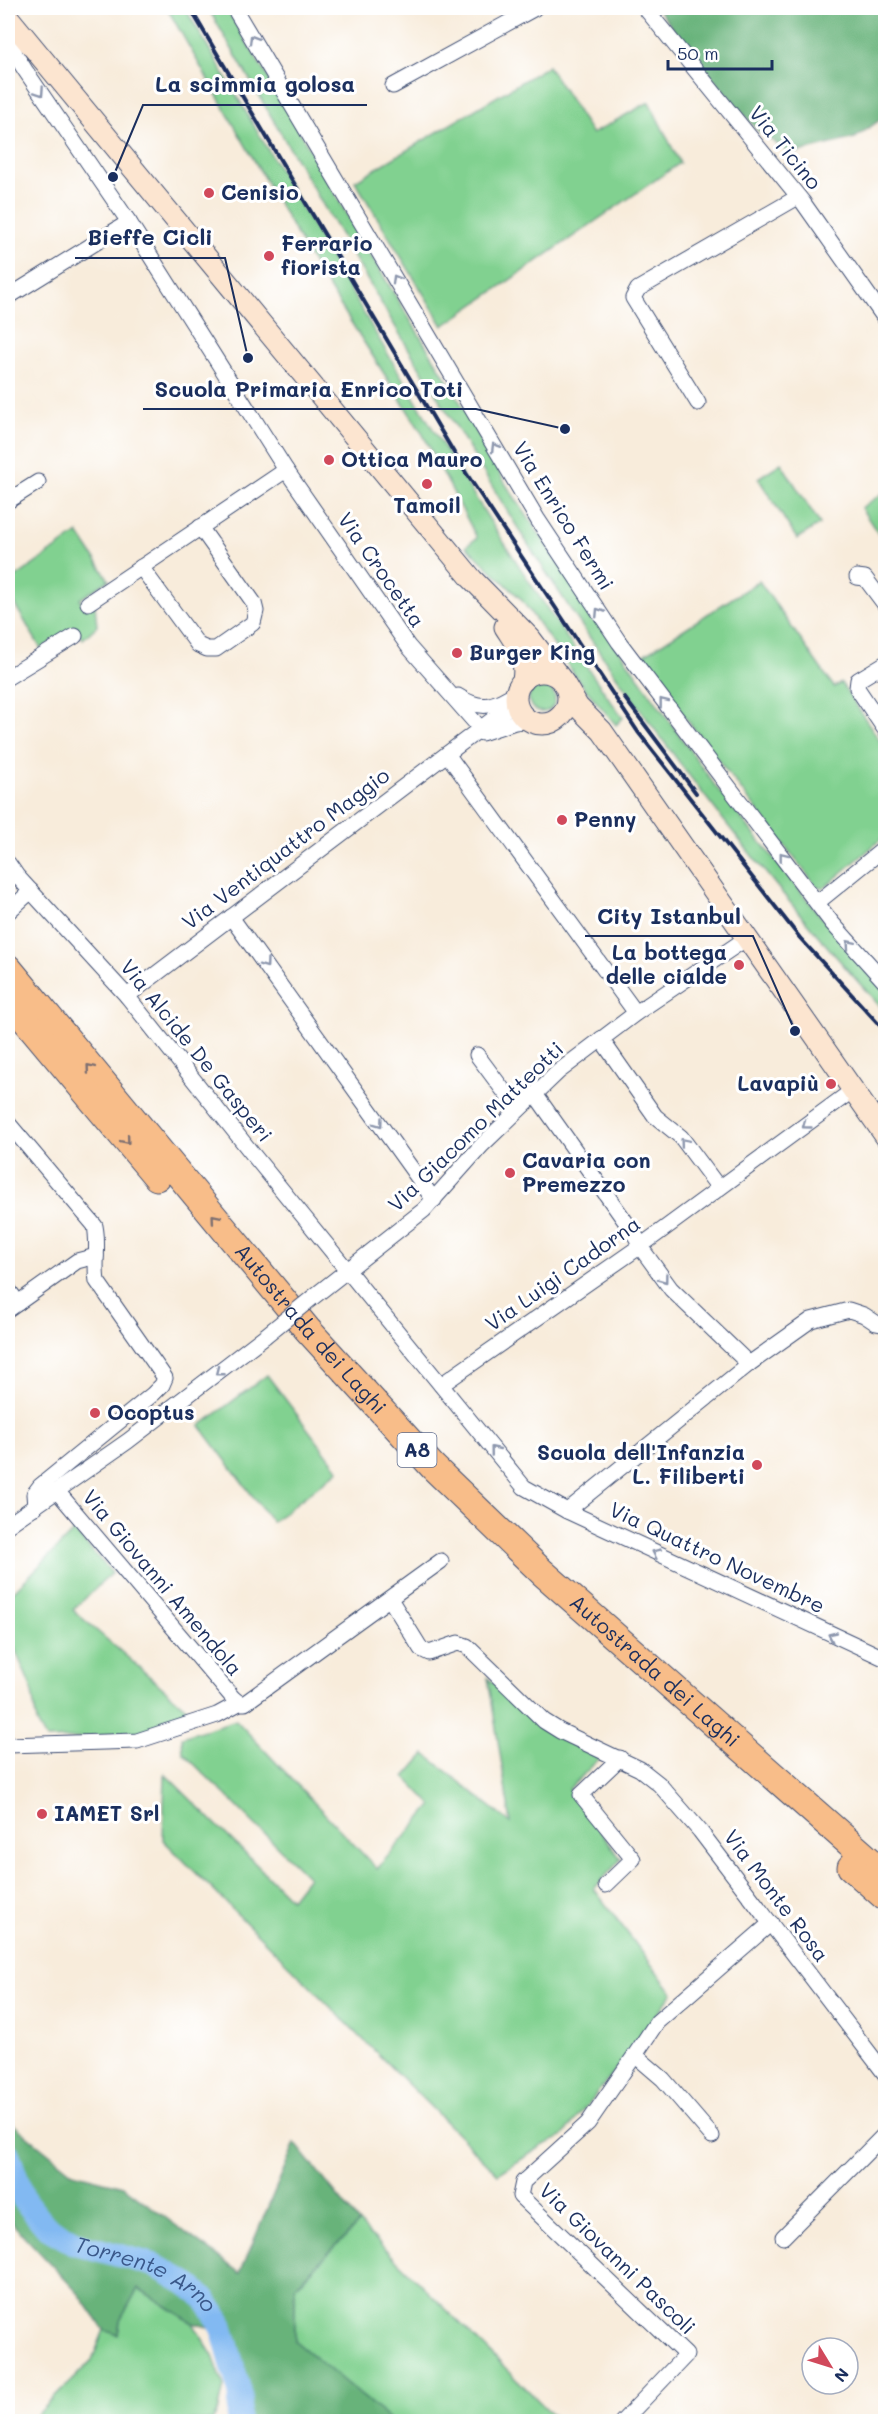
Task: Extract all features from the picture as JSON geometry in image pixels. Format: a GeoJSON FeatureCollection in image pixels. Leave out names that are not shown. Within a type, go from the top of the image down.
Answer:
{"type":"FeatureCollection","features":[{"type":"Feature","properties":{"kind":"highway","name":"Autostrada dei Laghi"},"geometry":{"type":"LineString","coordinates":[[8,968],[307,1329],[433,1467],[542,1572],[885,1875]]}},
{"type":"Feature","properties":{"kind":"highway","name":"Autostrada dei Laghi"},"geometry":{"type":"LineString","coordinates":[[8,999],[294,1341],[423,1481],[528,1582],[885,1898]]}},
{"type":"Feature","properties":{"kind":"main road"},"geometry":{"type":"LineString","coordinates":[[8,19],[491,600],[519,625],[564,683],[578,707],[598,726],[885,1137]]}},
{"type":"Feature","properties":{"kind":"main road"},"geometry":{"type":"LineString","coordinates":[[491,600],[522,652],[524,661],[519,691],[521,713],[539,722],[590,733],[600,737],[612,748]]}},
{"type":"Feature","properties":{"kind":"main road"},"geometry":{"type":"LineString","coordinates":[[519,691],[535,673],[545,672],[556,676],[564,683],[568,694],[566,708],[560,717],[539,722]]}},
{"type":"Feature","properties":{"kind":"street","name":"Via Enrico Fermi"},"geometry":{"type":"LineString","coordinates":[[234,8],[538,520],[631,660],[832,923],[885,983]]}},
{"type":"Feature","properties":{"kind":"street"},"geometry":{"type":"LineString","coordinates":[[393,86],[536,8]]}},
{"type":"Feature","properties":{"kind":"street","name":"Via Ticino"},"geometry":{"type":"LineString","coordinates":[[645,8],[798,196],[885,320]]}},
{"type":"Feature","properties":{"kind":"street","name":"Via Crocetta"},"geometry":{"type":"LineString","coordinates":[[8,19],[15,54],[129,222],[286,470],[408,646],[448,689],[475,732]]}},
{"type":"Feature","properties":{"kind":"street"},"geometry":{"type":"LineString","coordinates":[[698,403],[633,298],[638,288],[798,196]]}},
{"type":"Feature","properties":{"kind":"street"},"geometry":{"type":"LineString","coordinates":[[8,297],[129,222]]}},
{"type":"Feature","properties":{"kind":"street"},"geometry":{"type":"LineString","coordinates":[[88,603],[286,470]]}},
{"type":"Feature","properties":{"kind":"street"},"geometry":{"type":"LineString","coordinates":[[8,501],[38,482]]}},
{"type":"Feature","properties":{"kind":"street"},"geometry":{"type":"LineString","coordinates":[[141,567],[198,645],[207,649],[216,649],[253,623],[256,612],[254,603],[200,527]]}},
{"type":"Feature","properties":{"kind":"street"},"geometry":{"type":"LineString","coordinates":[[857,577],[864,578],[885,606]]}},
{"type":"Feature","properties":{"kind":"street"},"geometry":{"type":"LineString","coordinates":[[8,677],[75,636]]}},
{"type":"Feature","properties":{"kind":"street"},"geometry":{"type":"LineString","coordinates":[[885,663],[858,680],[857,688],[885,731]]}},
{"type":"Feature","properties":{"kind":"street","name":"Via Crocetta"},"geometry":{"type":"LineString","coordinates":[[448,689],[468,703],[488,706],[519,691]]}},
{"type":"Feature","properties":{"kind":"street","name":"Via Ventiquattro Maggio"},"geometry":{"type":"LineString","coordinates":[[127,996],[447,754],[475,732],[519,691]]}},
{"type":"Feature","properties":{"kind":"street","name":"Via Ventiquattro Maggio"},"geometry":{"type":"LineString","coordinates":[[475,732],[515,722],[539,722]]}},
{"type":"Feature","properties":{"kind":"street"},"geometry":{"type":"LineString","coordinates":[[447,754],[636,1013]]}},
{"type":"Feature","properties":{"kind":"street"},"geometry":{"type":"LineString","coordinates":[[818,902],[885,847]]}},
{"type":"Feature","properties":{"kind":"street","name":"Via Alcide De Gasperi"},"geometry":{"type":"LineString","coordinates":[[8,863],[127,996],[348,1270]]}},
{"type":"Feature","properties":{"kind":"street"},"geometry":{"type":"LineString","coordinates":[[8,912],[31,891]]}},
{"type":"Feature","properties":{"kind":"street"},"geometry":{"type":"LineString","coordinates":[[231,917],[434,1200]]}},
{"type":"Feature","properties":{"kind":"street","name":"Via Giacomo Matteotti"},"geometry":{"type":"LineString","coordinates":[[8,1525],[181,1402],[424,1210],[482,1144],[558,1072],[636,1013],[747,938]]}},
{"type":"Feature","properties":{"kind":"street"},"geometry":{"type":"LineString","coordinates":[[601,1039],[655,1116],[681,1137],[719,1188]]}},
{"type":"Feature","properties":{"kind":"street"},"geometry":{"type":"LineString","coordinates":[[477,1055],[518,1110]]}},
{"type":"Feature","properties":{"kind":"street","name":"Via Luigi Cadorna"},"geometry":{"type":"LineString","coordinates":[[441,1385],[642,1245],[853,1090]]}},
{"type":"Feature","properties":{"kind":"street"},"geometry":{"type":"LineString","coordinates":[[535,1094],[671,1288],[749,1364]]}},
{"type":"Feature","properties":{"kind":"street"},"geometry":{"type":"LineString","coordinates":[[8,1123],[95,1226],[98,1239],[97,1281],[165,1378],[153,1394],[40,1486],[34,1494],[35,1507]]}},
{"type":"Feature","properties":{"kind":"street"},"geometry":{"type":"LineString","coordinates":[[8,1289],[13,1307],[77,1261],[96,1256]]}},
{"type":"Feature","properties":{"kind":"street","name":"Via Quattro Novembre"},"geometry":{"type":"LineString","coordinates":[[348,1270],[524,1487],[567,1511],[885,1659]]}},
{"type":"Feature","properties":{"kind":"street"},"geometry":{"type":"LineString","coordinates":[[567,1511],[749,1364],[819,1317],[849,1310],[885,1325]]}},
{"type":"Feature","properties":{"kind":"street","name":"Via Giovanni Amendola"},"geometry":{"type":"LineString","coordinates":[[57,1491],[165,1620],[239,1703],[245,1703],[441,1561]]}},
{"type":"Feature","properties":{"kind":"street","name":"Via Monte Rosa"},"geometry":{"type":"LineString","coordinates":[[390,1599],[421,1649],[429,1653],[458,1643],[467,1646],[544,1721],[640,1769],[674,1800],[771,1923],[885,2075]]}},
{"type":"Feature","properties":{"kind":"street"},"geometry":{"type":"LineString","coordinates":[[8,1745],[137,1742],[217,1715],[239,1703]]}},
{"type":"Feature","properties":{"kind":"street"},"geometry":{"type":"LineString","coordinates":[[606,1886],[633,1859],[581,1795],[620,1758]]}},
{"type":"Feature","properties":{"kind":"street","name":"Via Giovanni Pascoli"},"geometry":{"type":"LineString","coordinates":[[622,2421],[686,2355],[520,2196],[523,2182],[588,2123],[657,2022],[771,1923]]}},
{"type":"Feature","properties":{"kind":"street"},"geometry":{"type":"LineString","coordinates":[[635,2055],[663,2079],[712,2136]]}},
{"type":"Feature","properties":{"kind":"street"},"geometry":{"type":"LineString","coordinates":[[783,2237],[885,2133]]}},
{"type":"Feature","properties":{"kind":"green space"},"geometry":{"type":"Polygon","coordinates":[[[167,8],[185,8],[450,457],[563,632],[623,718],[616,725],[582,685],[521,599],[466,546],[477,538],[422,433],[310,258],[167,8]]]}},
{"type":"Feature","properties":{"kind":"green space"},"geometry":{"type":"Polygon","coordinates":[[[208,8],[226,8],[365,246],[455,393],[507,486],[572,583],[716,787],[857,961],[885,990],[885,1012],[747,850],[661,738],[579,622],[519,531],[396,328],[208,8]]]}},
{"type":"Feature","properties":{"kind":"green space"},"geometry":{"type":"Polygon","coordinates":[[[657,8],[885,8],[885,116],[855,138],[791,154],[757,130],[657,8]]]}},
{"type":"Feature","properties":{"kind":"green space"},"geometry":{"type":"Polygon","coordinates":[[[548,66],[592,134],[649,102],[680,163],[443,326],[355,181],[548,66]]]}},
{"type":"Feature","properties":{"kind":"green space"},"geometry":{"type":"Polygon","coordinates":[[[781,463],[820,524],[797,539],[758,478],[781,463]]]}},
{"type":"Feature","properties":{"kind":"green space"},"geometry":{"type":"Polygon","coordinates":[[[885,492],[885,544],[861,508],[885,492]]]}},
{"type":"Feature","properties":{"kind":"green space"},"geometry":{"type":"Polygon","coordinates":[[[78,533],[109,580],[80,599],[85,609],[95,605],[97,626],[83,639],[74,627],[41,649],[8,593],[8,583],[78,533]]]}},
{"type":"Feature","properties":{"kind":"green space"},"geometry":{"type":"Polygon","coordinates":[[[759,581],[834,687],[841,683],[885,748],[885,836],[823,889],[816,886],[639,658],[759,581]]]}},
{"type":"Feature","properties":{"kind":"green space"},"geometry":{"type":"Polygon","coordinates":[[[542,686],[551,690],[555,699],[551,708],[542,712],[533,708],[529,699],[533,690],[542,686]]]}},
{"type":"Feature","properties":{"kind":"green space"},"geometry":{"type":"Polygon","coordinates":[[[267,1375],[339,1470],[272,1522],[200,1426],[267,1375]]]}},
{"type":"Feature","properties":{"kind":"green space"},"geometry":{"type":"Polygon","coordinates":[[[74,1531],[112,1573],[73,1610],[194,1715],[136,1737],[46,1739],[37,1723],[31,1687],[8,1633],[8,1597],[74,1531]]]}},
{"type":"Feature","properties":{"kind":"green space"},"geometry":{"type":"Polygon","coordinates":[[[488,1678],[539,1728],[600,1758],[569,1789],[621,1859],[594,1889],[673,1993],[562,2137],[544,2145],[498,2174],[163,1840],[165,1774],[291,1899],[308,1877],[183,1753],[182,1737],[236,1720],[377,1869],[432,1805],[405,1777],[425,1754],[511,1823],[488,1678]]]}},
{"type":"Feature","properties":{"kind":"green space"},"geometry":{"type":"Polygon","coordinates":[[[8,2120],[73,2173],[123,2186],[240,2273],[295,2143],[359,2223],[295,2286],[295,2341],[392,2421],[247,2421],[248,2387],[233,2333],[193,2323],[138,2288],[120,2321],[118,2335],[104,2330],[79,2294],[8,2219],[8,2120]]]}},
{"type":"Feature","properties":{"kind":"green space"},"geometry":{"type":"Polygon","coordinates":[[[359,2223],[558,2420],[597,2419],[596,2421],[392,2421],[295,2341],[295,2287],[359,2223]]]}},
{"type":"Feature","properties":{"kind":"green space"},"geometry":{"type":"Polygon","coordinates":[[[138,2288],[193,2323],[213,2356],[224,2386],[219,2409],[212,2421],[30,2422],[92,2360],[104,2330],[118,2334],[120,2321],[138,2288]]]}},
{"type":"Feature","properties":{"kind":"waterway","name":"Torrente Arno"},"geometry":{"type":"LineString","coordinates":[[8,2154],[24,2200],[46,2227],[74,2243],[154,2265],[190,2286],[204,2298],[221,2324],[241,2396],[238,2422]]}},
{"type":"Feature","properties":{"kind":"railway"},"geometry":{"type":"LineString","coordinates":[[190,8],[466,473],[638,732],[800,938],[886,1032]]}},
{"type":"Feature","properties":{"kind":"railway"},"geometry":{"type":"LineString","coordinates":[[624,697],[696,793]]}},
{"type":"Feature","properties":{"kind":"place","name":"La scimmia golosa"},"geometry":{"type":"Point","coordinates":[113,177]}},
{"type":"Feature","properties":{"kind":"place","name":"Cenisio"},"geometry":{"type":"Point","coordinates":[209,193]}},
{"type":"Feature","properties":{"kind":"place","name":"Ferrario fiorista"},"geometry":{"type":"Point","coordinates":[269,256]}},
{"type":"Feature","properties":{"kind":"place","name":"Bieffe Cicli"},"geometry":{"type":"Point","coordinates":[248,358]}},
{"type":"Feature","properties":{"kind":"place","name":"Scuola Primaria Enrico Toti"},"geometry":{"type":"Point","coordinates":[565,429]}},
{"type":"Feature","properties":{"kind":"place","name":"Ottica Mauro"},"geometry":{"type":"Point","coordinates":[329,460]}},
{"type":"Feature","properties":{"kind":"place","name":"Tamoil"},"geometry":{"type":"Point","coordinates":[427,484]}},
{"type":"Feature","properties":{"kind":"place","name":"Burger King"},"geometry":{"type":"Point","coordinates":[457,653]}},
{"type":"Feature","properties":{"kind":"place","name":"Penny"},"geometry":{"type":"Point","coordinates":[562,820]}},
{"type":"Feature","properties":{"kind":"place","name":"La bottega delle cialde"},"geometry":{"type":"Point","coordinates":[739,965]}},
{"type":"Feature","properties":{"kind":"place","name":"City Istanbul"},"geometry":{"type":"Point","coordinates":[795,1031]}},
{"type":"Feature","properties":{"kind":"place","name":"Lavapiù"},"geometry":{"type":"Point","coordinates":[831,1084]}},
{"type":"Feature","properties":{"kind":"place","name":"Cavaria con Premezzo"},"geometry":{"type":"Point","coordinates":[510,1173]}},
{"type":"Feature","properties":{"kind":"place","name":"Ocoptus"},"geometry":{"type":"Point","coordinates":[95,1413]}},
{"type":"Feature","properties":{"kind":"place","name":"Scuola dell'Infanzia L. Filiberti"},"geometry":{"type":"Point","coordinates":[757,1465]}},
{"type":"Feature","properties":{"kind":"place","name":"IAMET Srl"},"geometry":{"type":"Point","coordinates":[42,1814]}}]}
